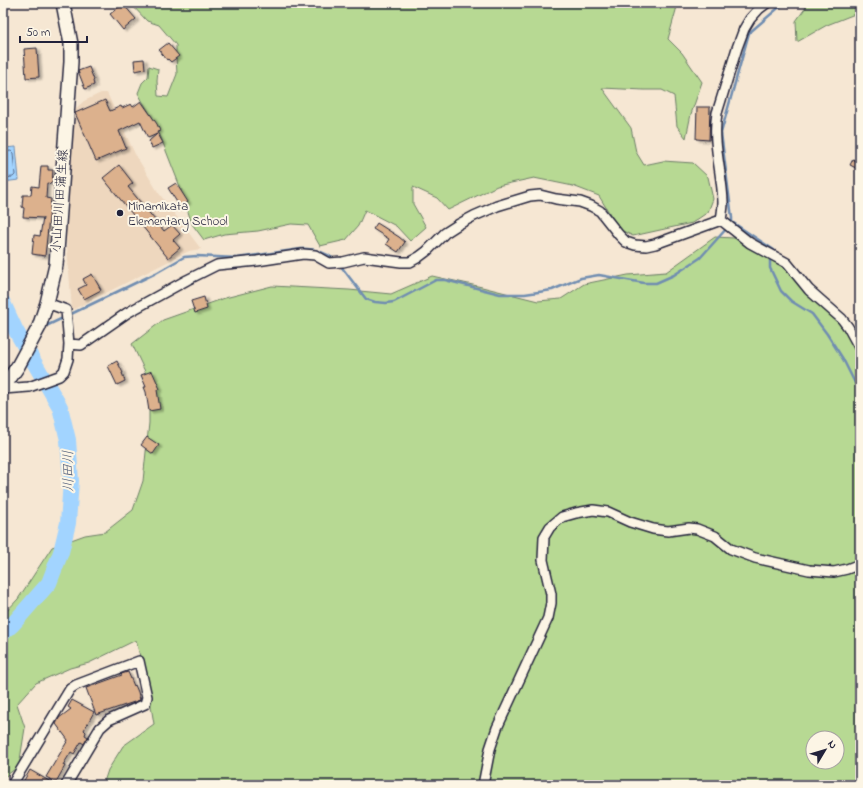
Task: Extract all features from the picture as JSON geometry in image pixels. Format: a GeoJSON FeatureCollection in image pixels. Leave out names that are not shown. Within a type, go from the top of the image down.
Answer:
{"type":"FeatureCollection","features":[{"type":"Feature","properties":{"kind":"main road","name":"小山田川田蒲生線"},"geometry":{"type":"LineString","coordinates":[[3,389],[18,366],[39,327],[47,303],[56,265],[71,62],[71,44],[63,3]]}},
{"type":"Feature","properties":{"kind":"street"},"geometry":{"type":"LineString","coordinates":[[767,3],[750,19],[744,29],[717,113],[715,124],[716,139],[726,224],[750,243],[787,263],[809,290],[842,319],[860,349]]}},
{"type":"Feature","properties":{"kind":"street"},"geometry":{"type":"LineString","coordinates":[[70,344],[81,345],[127,313],[217,265],[251,262],[303,254],[315,255],[329,263],[343,262],[364,256],[410,262],[427,251],[445,233],[474,216],[497,206],[540,195],[580,202],[591,206],[600,211],[626,242],[635,245],[646,246],[655,244],[726,224]]}},
{"type":"Feature","properties":{"kind":"street"},"geometry":{"type":"LineString","coordinates":[[3,389],[29,387],[59,376],[64,371],[68,359],[70,344],[66,310],[47,303]]}},
{"type":"Feature","properties":{"kind":"street"},"geometry":{"type":"LineString","coordinates":[[483,785],[490,749],[497,728],[548,618],[551,594],[543,560],[544,537],[550,527],[562,517],[593,510],[608,512],[630,522],[653,529],[668,531],[689,528],[697,529],[714,536],[731,549],[755,558],[809,570],[834,572],[860,564]]}},
{"type":"Feature","properties":{"kind":"street"},"geometry":{"type":"LineString","coordinates":[[13,785],[15,779],[70,689],[76,685],[138,661],[148,697],[145,704],[109,720],[100,728],[66,785]]}},
{"type":"Feature","properties":{"kind":"shaded area","name":"Minamikata Elementary School"},"geometry":{"type":"Polygon","coordinates":[[[101,93],[107,93],[135,154],[158,192],[201,249],[189,251],[72,310],[66,234],[74,110],[84,101],[101,93]]]}},
{"type":"Feature","properties":{"kind":"green space"},"geometry":{"type":"Polygon","coordinates":[[[130,3],[678,3],[668,39],[682,53],[702,82],[691,114],[686,138],[677,126],[674,96],[662,90],[602,88],[631,128],[636,152],[644,165],[663,161],[693,163],[708,177],[713,199],[708,212],[692,223],[633,236],[619,229],[599,196],[573,186],[534,178],[497,186],[448,210],[437,198],[413,187],[413,204],[426,227],[410,241],[396,226],[365,210],[358,226],[346,240],[320,246],[308,225],[291,224],[258,231],[224,234],[204,240],[192,224],[179,184],[154,120],[138,93],[142,83],[148,77],[149,66],[158,69],[158,96],[168,97],[177,74],[176,45],[159,25],[147,21],[130,3]]]}},
{"type":"Feature","properties":{"kind":"green space"},"geometry":{"type":"Polygon","coordinates":[[[809,3],[860,3],[860,12],[827,25],[797,42],[796,21],[809,3]]]}},
{"type":"Feature","properties":{"kind":"green space"},"geometry":{"type":"Polygon","coordinates":[[[715,237],[734,238],[774,252],[838,323],[860,351],[860,785],[103,785],[108,770],[123,746],[154,724],[149,694],[136,640],[89,663],[70,668],[36,683],[17,704],[25,728],[19,766],[3,778],[3,615],[18,599],[52,547],[85,535],[105,532],[133,510],[143,481],[149,423],[149,380],[132,344],[163,320],[225,298],[272,286],[391,294],[432,276],[538,301],[561,299],[584,284],[628,275],[666,272],[715,237]]]}},
{"type":"Feature","properties":{"kind":"water"},"geometry":{"type":"Polygon","coordinates":[[[16,147],[19,180],[3,182],[3,148],[16,147]]]}},
{"type":"Feature","properties":{"kind":"building"},"geometry":{"type":"Polygon","coordinates":[[[123,4],[136,19],[123,30],[110,14],[123,4]]]}},
{"type":"Feature","properties":{"kind":"building"},"geometry":{"type":"Polygon","coordinates":[[[168,43],[179,56],[171,62],[168,59],[167,60],[159,50],[168,43]]]}},
{"type":"Feature","properties":{"kind":"building"},"geometry":{"type":"Polygon","coordinates":[[[37,48],[39,77],[26,78],[24,49],[37,48]]]}},
{"type":"Feature","properties":{"kind":"building"},"geometry":{"type":"Polygon","coordinates":[[[144,59],[145,69],[135,71],[134,60],[144,59]]]}},
{"type":"Feature","properties":{"kind":"building"},"geometry":{"type":"Polygon","coordinates":[[[89,67],[94,80],[94,85],[85,89],[78,71],[89,67]]]}},
{"type":"Feature","properties":{"kind":"building"},"geometry":{"type":"Polygon","coordinates":[[[105,100],[110,111],[121,106],[122,108],[131,104],[133,107],[141,101],[157,124],[160,131],[157,132],[163,143],[152,148],[149,141],[157,134],[148,138],[140,121],[119,131],[126,148],[96,161],[75,113],[105,100]]]}},
{"type":"Feature","properties":{"kind":"building"},"geometry":{"type":"Polygon","coordinates":[[[697,107],[710,107],[709,140],[696,139],[697,107]]]}},
{"type":"Feature","properties":{"kind":"building"},"geometry":{"type":"Polygon","coordinates":[[[853,159],[860,163],[860,170],[850,165],[853,159]]]}},
{"type":"Feature","properties":{"kind":"building"},"geometry":{"type":"Polygon","coordinates":[[[119,165],[133,183],[128,187],[164,231],[172,225],[180,234],[173,240],[180,248],[168,258],[103,178],[119,165]]]}},
{"type":"Feature","properties":{"kind":"building"},"geometry":{"type":"Polygon","coordinates":[[[41,166],[48,166],[48,170],[53,170],[52,184],[47,183],[46,198],[51,199],[45,256],[32,254],[34,235],[40,236],[43,218],[23,217],[24,208],[22,207],[23,195],[31,195],[32,186],[39,187],[41,166]]]}},
{"type":"Feature","properties":{"kind":"building"},"geometry":{"type":"Polygon","coordinates":[[[176,183],[188,202],[180,207],[168,188],[176,183]]]}},
{"type":"Feature","properties":{"kind":"building"},"geometry":{"type":"Polygon","coordinates":[[[377,223],[405,242],[398,252],[386,244],[389,239],[373,229],[377,223]]]}},
{"type":"Feature","properties":{"kind":"building"},"geometry":{"type":"Polygon","coordinates":[[[92,274],[101,290],[84,299],[78,289],[86,285],[83,279],[92,274]]]}},
{"type":"Feature","properties":{"kind":"building"},"geometry":{"type":"Polygon","coordinates":[[[204,297],[207,309],[195,313],[191,301],[204,297]]]}},
{"type":"Feature","properties":{"kind":"building"},"geometry":{"type":"Polygon","coordinates":[[[117,361],[125,381],[117,385],[108,366],[117,361]]]}},
{"type":"Feature","properties":{"kind":"building"},"geometry":{"type":"Polygon","coordinates":[[[152,371],[160,389],[157,390],[160,409],[149,411],[144,387],[146,387],[141,375],[152,371]]]}},
{"type":"Feature","properties":{"kind":"building"},"geometry":{"type":"Polygon","coordinates":[[[147,437],[159,445],[153,454],[141,445],[147,437]]]}},
{"type":"Feature","properties":{"kind":"building"},"geometry":{"type":"Polygon","coordinates":[[[128,672],[138,692],[140,700],[96,715],[86,688],[128,672]]]}},
{"type":"Feature","properties":{"kind":"building"},"geometry":{"type":"Polygon","coordinates":[[[72,700],[94,712],[84,730],[86,732],[85,735],[88,737],[84,744],[81,742],[74,754],[71,752],[63,765],[65,766],[56,782],[46,777],[68,740],[56,724],[59,718],[71,709],[68,707],[72,700]]]}},
{"type":"Feature","properties":{"kind":"building"},"geometry":{"type":"Polygon","coordinates":[[[30,770],[56,785],[28,785],[23,782],[30,770]]]}},
{"type":"Feature","properties":{"kind":"waterway"},"geometry":{"type":"LineString","coordinates":[[732,222],[721,133],[749,33],[784,3]]}},
{"type":"Feature","properties":{"kind":"waterway"},"geometry":{"type":"LineString","coordinates":[[730,224],[732,222],[774,250]]}},
{"type":"Feature","properties":{"kind":"waterway"},"geometry":{"type":"LineString","coordinates":[[340,265],[366,299],[386,303],[394,302],[436,280],[445,280],[500,294],[525,294],[552,290],[581,278],[599,275],[644,283],[656,283],[674,275],[700,258],[727,228]]}},
{"type":"Feature","properties":{"kind":"waterway"},"geometry":{"type":"LineString","coordinates":[[69,315],[156,273],[184,257],[197,256],[237,258],[310,249],[319,251],[335,260]]}},
{"type":"Feature","properties":{"kind":"waterway"},"geometry":{"type":"LineString","coordinates":[[770,260],[770,268],[781,291],[791,301],[812,314],[843,359],[860,393]]}},
{"type":"Feature","properties":{"kind":"waterway","name":"川田川"},"geometry":{"type":"LineString","coordinates":[[3,303],[16,331],[60,407],[68,440],[71,481],[68,523],[61,552],[49,583],[13,624],[3,633]]}},
{"type":"Feature","properties":{"kind":"waterway"},"geometry":{"type":"LineString","coordinates":[[44,327],[65,317]]}},
{"type":"Feature","properties":{"kind":"waterway"},"geometry":{"type":"LineString","coordinates":[[21,338],[31,333]]}},
{"type":"Feature","properties":{"kind":"place","name":"Minamikata Elementary School"},"geometry":{"type":"Point","coordinates":[120,213]}}]}
